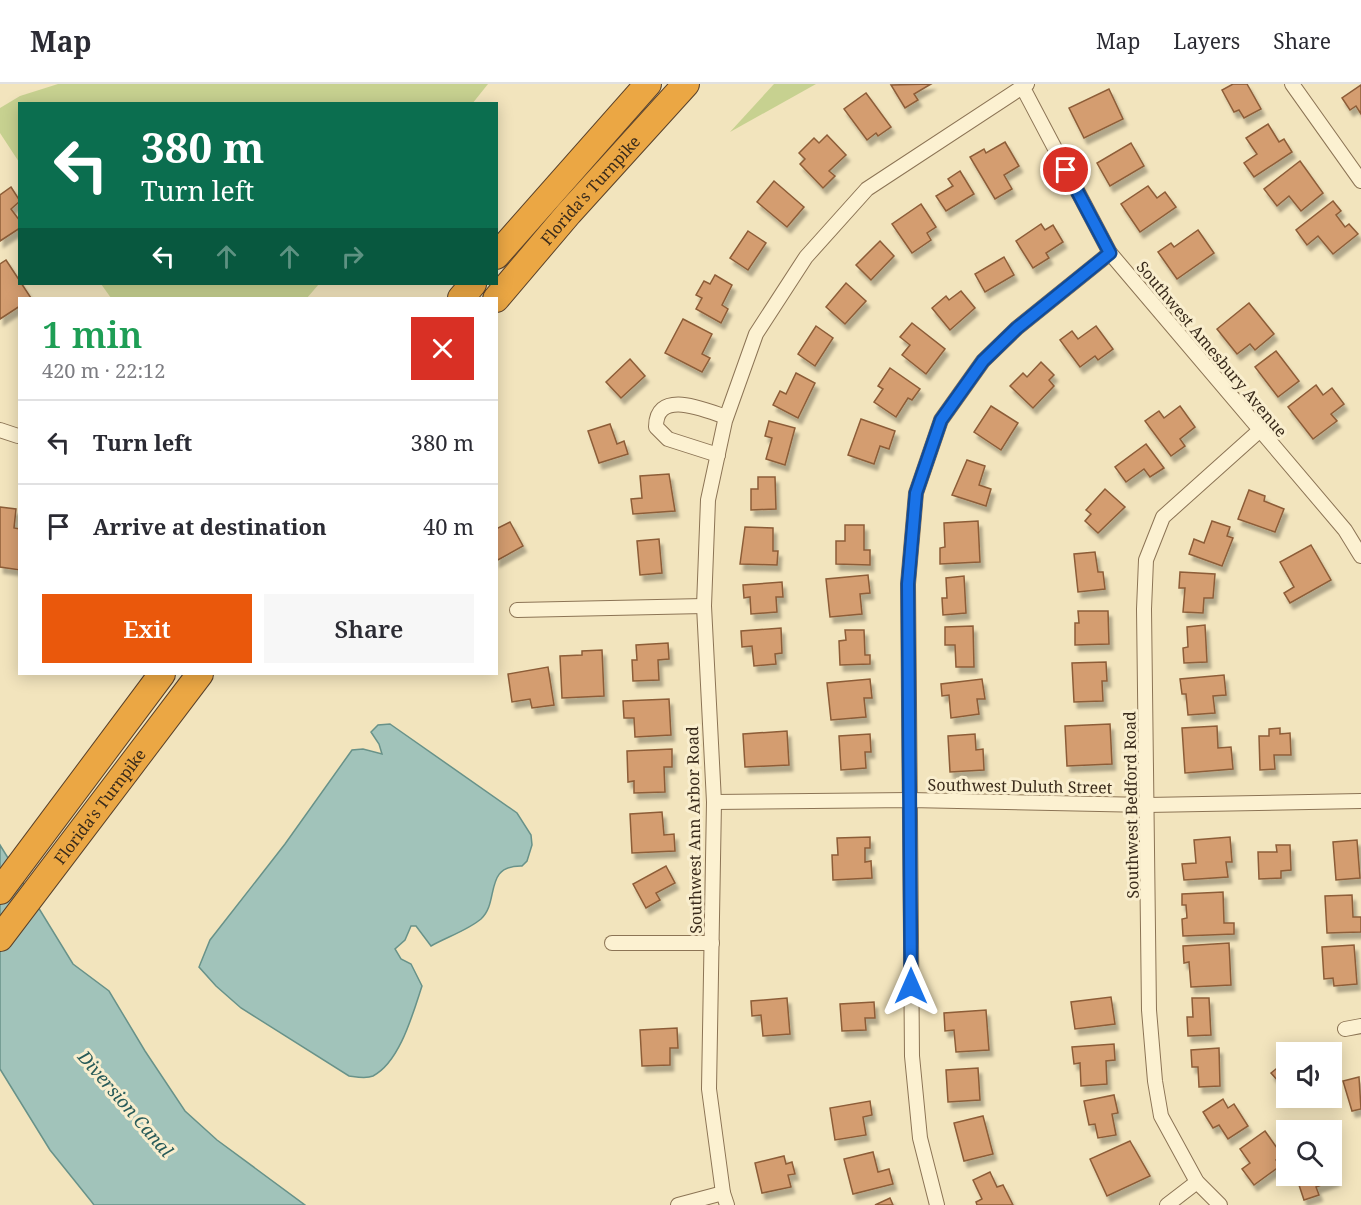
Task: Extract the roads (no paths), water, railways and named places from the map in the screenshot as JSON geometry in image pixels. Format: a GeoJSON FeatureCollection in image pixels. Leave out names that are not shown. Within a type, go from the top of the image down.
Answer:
{"type":"FeatureCollection","features":[{"type":"Feature","properties":{"kind":"highway","name":"Florida's Turnpike"},"geometry":{"type":"LineString","coordinates":[[498,254],[648,84]]}},
{"type":"Feature","properties":{"kind":"highway","name":"Florida's Turnpike"},"geometry":{"type":"LineString","coordinates":[[498,297],[569,213],[686,84]]}},
{"type":"Feature","properties":{"kind":"highway"},"geometry":{"type":"LineString","coordinates":[[462,297],[472,285]]}},
{"type":"Feature","properties":{"kind":"highway","name":"Florida's Turnpike"},"geometry":{"type":"LineString","coordinates":[[0,891],[161,675]]}},
{"type":"Feature","properties":{"kind":"highway","name":"Florida's Turnpike"},"geometry":{"type":"LineString","coordinates":[[0,938],[199,675]]}},
{"type":"Feature","properties":{"kind":"street"},"geometry":{"type":"LineString","coordinates":[[1292,84],[1361,181]]}},
{"type":"Feature","properties":{"kind":"street","name":"Southwest Amesbury Avenue"},"geometry":{"type":"LineString","coordinates":[[1025,85],[1110,253],[1345,530],[1361,556]]}},
{"type":"Feature","properties":{"kind":"street","name":"Southwest Ann Arbor Road"},"geometry":{"type":"LineString","coordinates":[[725,1199],[709,1089],[714,802],[704,606],[708,500],[726,417],[756,334],[813,249],[867,189],[1025,85]]}},
{"type":"Feature","properties":{"kind":"street"},"geometry":{"type":"LineString","coordinates":[[937,1205],[920,1138],[912,1056],[908,584],[916,493],[941,420],[983,361],[1017,328],[1110,253]]}},
{"type":"Feature","properties":{"kind":"street"},"geometry":{"type":"LineString","coordinates":[[718,455],[668,439],[656,427],[656,417],[663,408],[672,404],[705,409],[726,417]]}},
{"type":"Feature","properties":{"kind":"street"},"geometry":{"type":"LineString","coordinates":[[0,430],[18,436]]}},
{"type":"Feature","properties":{"kind":"street","name":"Southwest Bedford Road"},"geometry":{"type":"LineString","coordinates":[[1220,1205],[1197,1182],[1161,1116],[1155,1081],[1149,1010],[1144,609],[1146,560],[1163,517],[1259,431]]}},
{"type":"Feature","properties":{"kind":"street"},"geometry":{"type":"LineString","coordinates":[[517,610],[704,606]]}},
{"type":"Feature","properties":{"kind":"street","name":"Southwest Duluth Street"},"geometry":{"type":"LineString","coordinates":[[714,802],[910,800],[1147,805],[1361,801]]}},
{"type":"Feature","properties":{"kind":"street"},"geometry":{"type":"LineString","coordinates":[[612,943],[712,943]]}},
{"type":"Feature","properties":{"kind":"street"},"geometry":{"type":"LineString","coordinates":[[1346,1029],[1361,1026]]}},
{"type":"Feature","properties":{"kind":"street"},"geometry":{"type":"LineString","coordinates":[[1167,1205],[1197,1182]]}},
{"type":"Feature","properties":{"kind":"street"},"geometry":{"type":"LineString","coordinates":[[678,1205],[725,1199]]}},
{"type":"Feature","properties":{"kind":"water"},"geometry":{"type":"Polygon","coordinates":[[[390,724],[517,813],[531,835],[532,845],[527,861],[522,866],[510,867],[502,871],[494,886],[487,912],[476,923],[431,946],[416,926],[411,926],[405,940],[395,949],[401,959],[411,964],[422,986],[404,1036],[391,1060],[373,1076],[361,1078],[349,1076],[241,1008],[199,967],[210,940],[285,844],[352,750],[363,749],[382,754],[371,732],[378,725],[390,724]]]}},
{"type":"Feature","properties":{"kind":"water","name":"Diversion Canal"},"geometry":{"type":"Polygon","coordinates":[[[0,845],[73,964],[109,991],[185,1111],[217,1140],[305,1205],[94,1205],[50,1150],[0,1069],[0,845]]]}}]}
